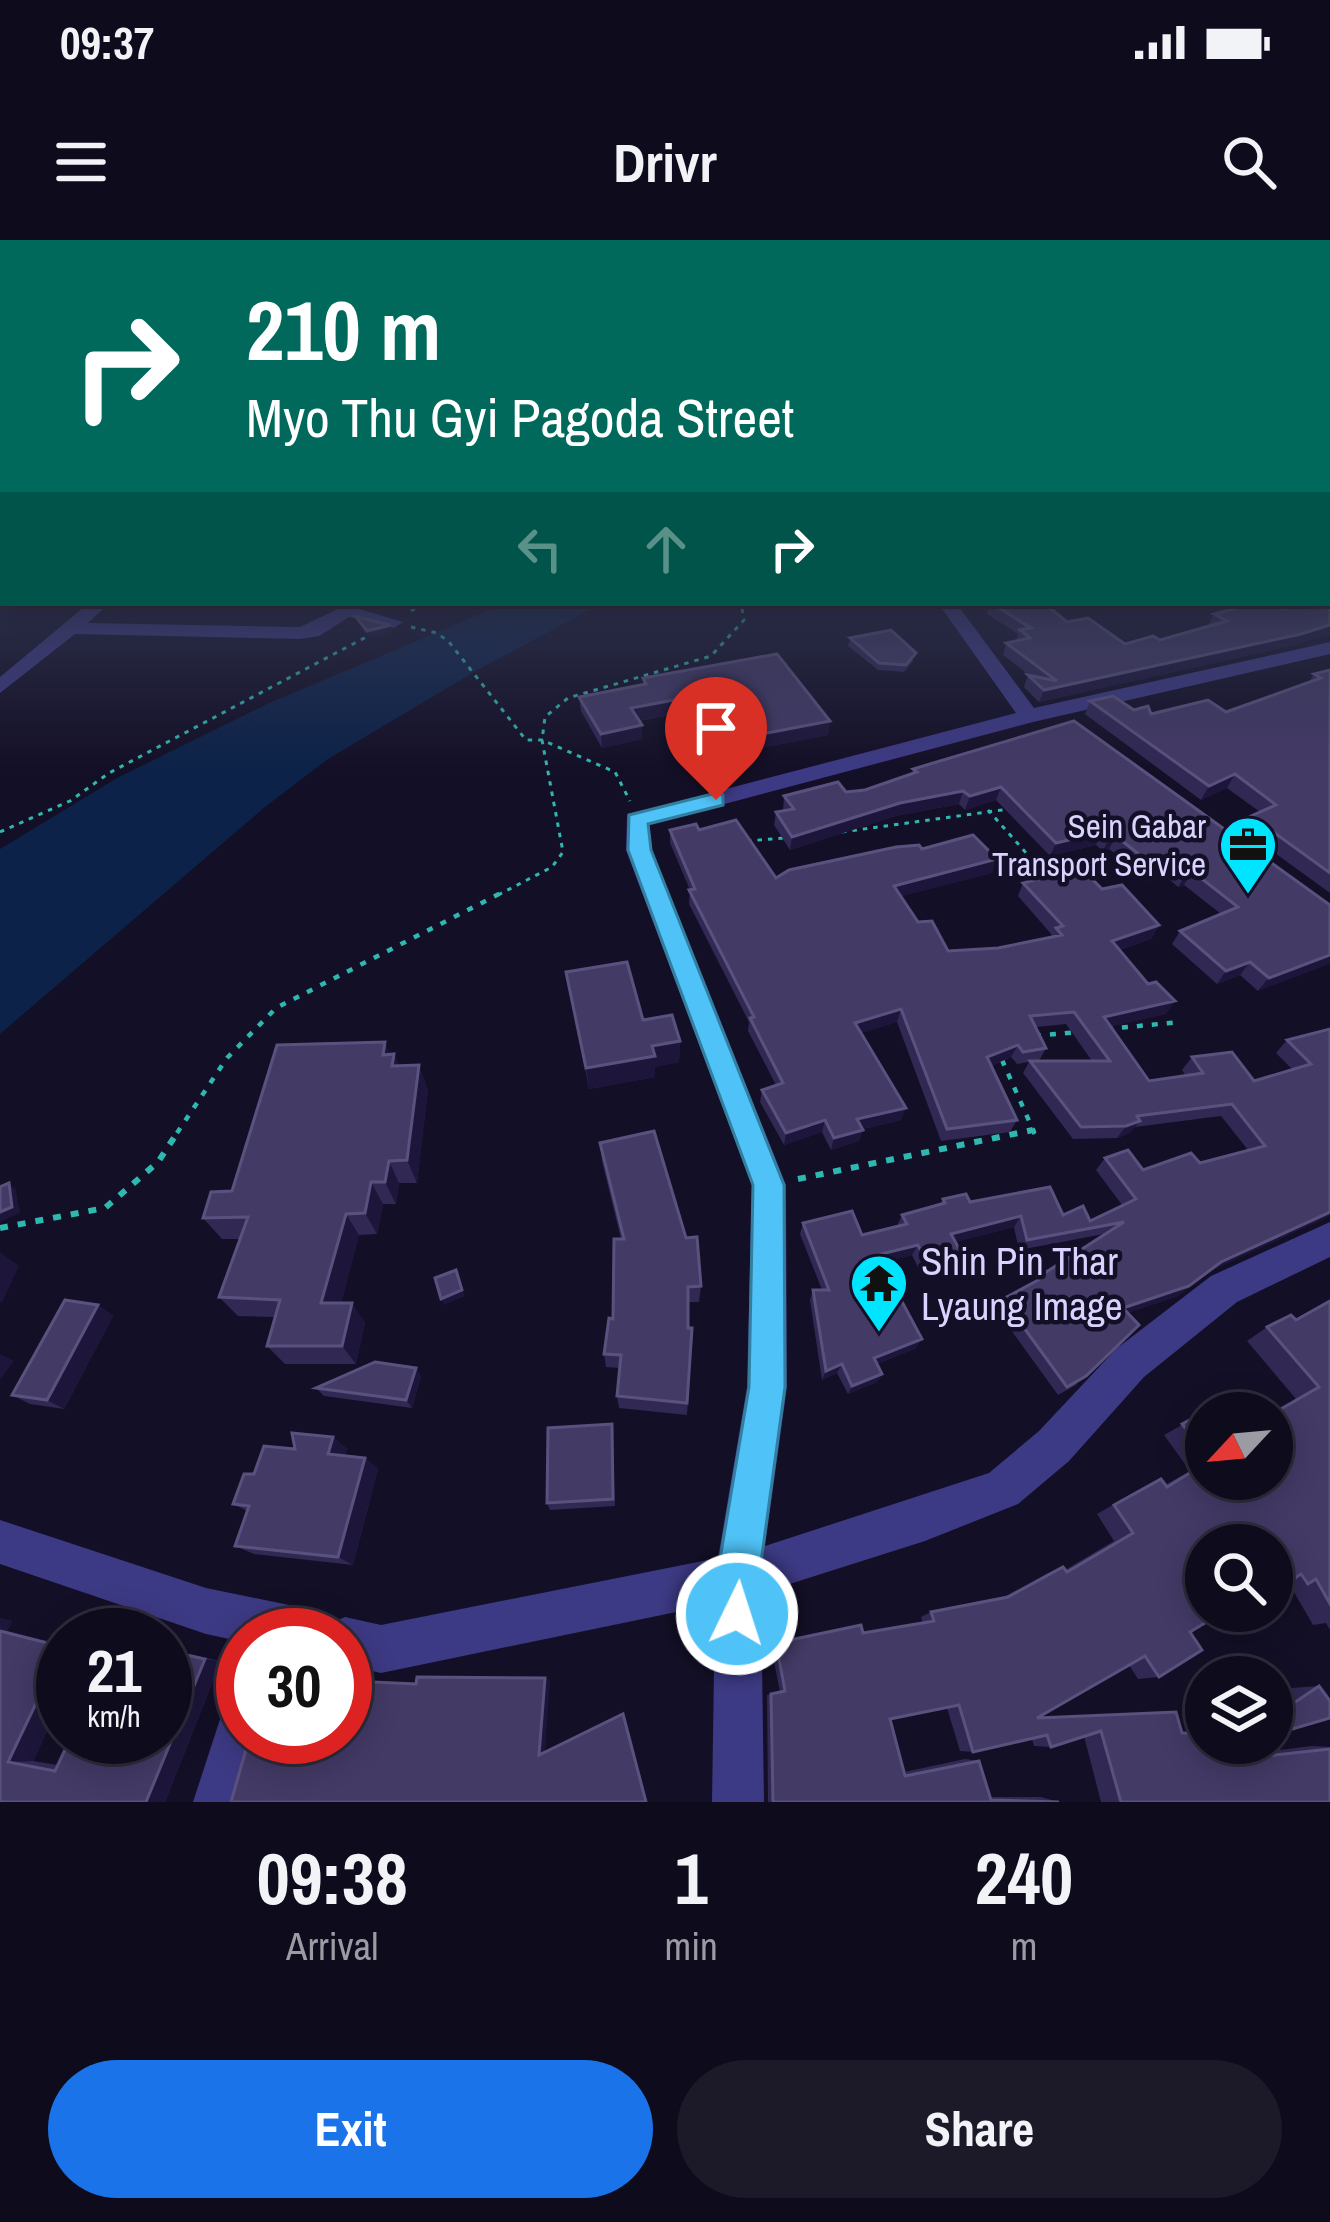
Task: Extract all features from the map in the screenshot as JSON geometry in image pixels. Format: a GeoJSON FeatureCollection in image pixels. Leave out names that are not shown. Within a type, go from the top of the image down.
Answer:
{"type":"FeatureCollection","features":[{"type":"Feature","properties":{"kind":"street"},"geometry":{"type":"LineString","coordinates":[[0,687],[76,624]]}},
{"type":"Feature","properties":{"kind":"street"},"geometry":{"type":"LineString","coordinates":[[71,628],[300,633],[325,624]]}},
{"type":"Feature","properties":{"kind":"street"},"geometry":{"type":"LineString","coordinates":[[962,624],[1029,716]]}},
{"type":"Feature","properties":{"kind":"street"},"geometry":{"type":"LineString","coordinates":[[739,1802],[738,1577],[767,1387],[769,1185],[640,850],[637,820],[1029,716],[1066,717],[1330,648]]}},
{"type":"Feature","properties":{"kind":"street"},"geometry":{"type":"LineString","coordinates":[[372,1647],[381,1649],[738,1577],[925,1520],[1003,1489],[1054,1446],[1130,1363],[1224,1289],[1330,1239]]}},
{"type":"Feature","properties":{"kind":"street"},"geometry":{"type":"LineString","coordinates":[[0,1543],[216,1614]]}},
{"type":"Feature","properties":{"kind":"street"},"geometry":{"type":"LineString","coordinates":[[219,1802],[230,1764]]}},
{"type":"Feature","properties":{"kind":"path"},"geometry":{"type":"LineString","coordinates":[[0,832],[70,801],[109,773],[390,624]]}},
{"type":"Feature","properties":{"kind":"path"},"geometry":{"type":"LineString","coordinates":[[0,1228],[105,1208],[158,1162],[226,1058],[276,1008],[551,867],[563,852],[542,740],[545,717],[568,698],[711,656],[740,624]]}},
{"type":"Feature","properties":{"kind":"path"},"geometry":{"type":"LineString","coordinates":[[437,633],[459,653],[526,740],[542,740],[615,772],[637,820]]}},
{"type":"Feature","properties":{"kind":"path"},"geometry":{"type":"LineString","coordinates":[[827,833],[1023,808]]}},
{"type":"Feature","properties":{"kind":"path"},"geometry":{"type":"LineString","coordinates":[[988,810],[1061,892]]}},
{"type":"Feature","properties":{"kind":"path"},"geometry":{"type":"LineString","coordinates":[[734,842],[782,838]]}},
{"type":"Feature","properties":{"kind":"path"},"geometry":{"type":"LineString","coordinates":[[1016,1037],[1180,1022],[1166,1006]]}},
{"type":"Feature","properties":{"kind":"path"},"geometry":{"type":"LineString","coordinates":[[769,1185],[1034,1132],[1001,1058]]}},
{"type":"Feature","properties":{"kind":"water"},"geometry":{"type":"Polygon","coordinates":[[[457,624],[563,624],[328,759],[265,807],[0,1034],[0,849],[117,778],[267,704],[457,624]]]}},
{"type":"Feature","properties":{"kind":"building"},"geometry":{"type":"Polygon","coordinates":[[[361,624],[391,625],[367,631],[361,624]]]}},
{"type":"Feature","properties":{"kind":"building"},"geometry":{"type":"Polygon","coordinates":[[[1024,624],[1096,624],[1125,644],[1153,636],[1160,640],[1217,624],[1330,624],[1044,690],[1028,675],[1057,681],[1006,643],[1030,638],[1020,630],[1031,628],[1024,624]]]}},
{"type":"Feature","properties":{"kind":"building"},"geometry":{"type":"Polygon","coordinates":[[[891,630],[916,653],[906,665],[879,663],[850,638],[891,630]]]}},
{"type":"Feature","properties":{"kind":"building"},"geometry":{"type":"Polygon","coordinates":[[[777,654],[830,721],[730,740],[701,695],[631,708],[642,725],[601,734],[579,697],[646,684],[643,678],[777,654]]]}},
{"type":"Feature","properties":{"kind":"building"},"geometry":{"type":"Polygon","coordinates":[[[1330,670],[1330,873],[1251,816],[1276,805],[1235,774],[1209,786],[1090,701],[1113,696],[1134,710],[1148,706],[1151,714],[1208,700],[1226,712],[1321,678],[1314,674],[1330,670]]]}},
{"type":"Feature","properties":{"kind":"building"},"geometry":{"type":"Polygon","coordinates":[[[1074,721],[1330,905],[1330,955],[1269,978],[1250,962],[1226,971],[1180,931],[1238,907],[1192,871],[1186,874],[1172,862],[1156,868],[1116,836],[1109,838],[1102,832],[1056,843],[1001,787],[970,796],[963,791],[900,803],[792,837],[776,812],[794,809],[784,796],[838,782],[846,792],[865,790],[917,772],[913,769],[1074,721]]]}},
{"type":"Feature","properties":{"kind":"building"},"geometry":{"type":"Polygon","coordinates":[[[736,820],[776,878],[789,870],[896,847],[919,845],[922,849],[973,835],[997,859],[894,886],[918,922],[932,921],[948,951],[998,948],[1062,935],[1056,928],[1063,926],[1023,883],[1081,868],[1102,889],[1122,885],[1159,925],[1112,941],[1148,984],[1156,982],[1175,1001],[1104,1017],[1149,1081],[1203,1073],[1192,1057],[1232,1052],[1254,1081],[1311,1064],[1287,1040],[1330,1029],[1330,1212],[1221,1262],[1189,1286],[1123,1308],[1139,1325],[1086,1376],[1067,1387],[1003,1299],[1124,1222],[1027,1240],[1021,1216],[951,1234],[963,1256],[929,1267],[918,1245],[877,1255],[922,1339],[874,1358],[882,1374],[852,1386],[842,1364],[826,1371],[813,1290],[829,1290],[803,1223],[852,1211],[862,1235],[907,1224],[902,1215],[945,1203],[943,1199],[966,1194],[970,1202],[1050,1187],[1063,1215],[1083,1206],[1090,1221],[1136,1199],[1105,1158],[1128,1150],[1143,1170],[1191,1153],[1200,1163],[1265,1146],[1232,1104],[1137,1116],[1140,1121],[1126,1126],[1081,1127],[1030,1061],[1110,1061],[1074,1012],[1030,1016],[1046,1048],[1023,1052],[1018,1045],[987,1057],[1017,1120],[947,1129],[901,1009],[855,1023],[906,1108],[857,1119],[863,1130],[834,1138],[825,1120],[786,1133],[762,1090],[783,1083],[689,890],[695,889],[670,830],[696,824],[699,830],[736,820]]]}},
{"type":"Feature","properties":{"kind":"building"},"geometry":{"type":"Polygon","coordinates":[[[627,962],[643,1020],[672,1015],[680,1041],[652,1046],[655,1056],[586,1068],[566,972],[627,962]]]}},
{"type":"Feature","properties":{"kind":"building"},"geometry":{"type":"Polygon","coordinates":[[[385,1042],[383,1055],[394,1054],[392,1066],[419,1065],[407,1160],[389,1161],[385,1182],[371,1182],[365,1213],[346,1214],[321,1303],[352,1303],[342,1346],[267,1346],[280,1300],[219,1297],[248,1217],[203,1218],[211,1192],[232,1191],[277,1045],[385,1042]]]}},
{"type":"Feature","properties":{"kind":"building"},"geometry":{"type":"Polygon","coordinates":[[[654,1131],[686,1238],[697,1237],[701,1286],[688,1287],[688,1328],[692,1328],[687,1403],[617,1396],[621,1355],[604,1354],[609,1318],[613,1319],[614,1239],[624,1239],[600,1143],[654,1131]]]}},
{"type":"Feature","properties":{"kind":"building"},"geometry":{"type":"Polygon","coordinates":[[[9,1183],[12,1207],[0,1212],[0,1187],[9,1183]]]}},
{"type":"Feature","properties":{"kind":"building"},"geometry":{"type":"Polygon","coordinates":[[[456,1270],[462,1290],[441,1299],[435,1278],[456,1270]]]}},
{"type":"Feature","properties":{"kind":"building"},"geometry":{"type":"Polygon","coordinates":[[[65,1300],[98,1305],[47,1400],[12,1395],[65,1300]]]}},
{"type":"Feature","properties":{"kind":"building"},"geometry":{"type":"Polygon","coordinates":[[[1330,1301],[1330,1604],[1316,1579],[1308,1584],[1301,1574],[1293,1579],[1293,1524],[1185,1524],[1185,1632],[1190,1632],[1202,1650],[1185,1656],[1185,1661],[1159,1677],[1145,1656],[1037,1718],[1176,1712],[1185,1733],[1185,1764],[1293,1764],[1293,1753],[1330,1749],[1330,1802],[1121,1802],[1101,1731],[1051,1747],[1047,1735],[973,1752],[959,1705],[890,1719],[905,1776],[979,1761],[991,1800],[1059,1802],[773,1802],[771,1694],[785,1691],[776,1643],[861,1625],[863,1633],[934,1621],[931,1612],[1008,1597],[1063,1567],[1067,1572],[1133,1533],[1114,1505],[1161,1479],[1167,1487],[1185,1476],[1185,1500],[1293,1500],[1293,1402],[1319,1387],[1267,1327],[1291,1315],[1296,1320],[1330,1301]]]}},
{"type":"Feature","properties":{"kind":"building"},"geometry":{"type":"Polygon","coordinates":[[[375,1362],[416,1368],[406,1400],[316,1388],[375,1362]]]}},
{"type":"Feature","properties":{"kind":"building"},"geometry":{"type":"Polygon","coordinates":[[[612,1424],[613,1499],[547,1503],[548,1428],[612,1424]]]}},
{"type":"Feature","properties":{"kind":"building"},"geometry":{"type":"Polygon","coordinates":[[[292,1433],[333,1437],[328,1454],[365,1458],[338,1557],[235,1546],[249,1506],[233,1504],[244,1474],[254,1474],[264,1446],[295,1449],[292,1433]]]}},
{"type":"Feature","properties":{"kind":"building"},"geometry":{"type":"Polygon","coordinates":[[[0,1631],[36,1640],[36,1703],[8,1762],[55,1771],[58,1764],[162,1764],[146,1802],[0,1802],[0,1631]]]}},
{"type":"Feature","properties":{"kind":"building"},"geometry":{"type":"Polygon","coordinates":[[[192,1656],[205,1659],[192,1691],[192,1656]]]}},
{"type":"Feature","properties":{"kind":"building"},"geometry":{"type":"Polygon","coordinates":[[[417,1677],[545,1678],[539,1755],[623,1714],[646,1802],[231,1802],[242,1764],[372,1764],[372,1682],[416,1684],[417,1677]]]}},
{"type":"Feature","properties":{"kind":"building"},"geometry":{"type":"Polygon","coordinates":[[[1319,1686],[1330,1701],[1330,1718],[1293,1729],[1293,1704],[1319,1686]]]}},
{"type":"Feature","properties":{"kind":"place","name":"Sein Gabar Transport Service"},"geometry":{"type":"Point","coordinates":[1248,896]}},
{"type":"Feature","properties":{"kind":"place","name":"Shin Pin Thar Lyaung Image"},"geometry":{"type":"Point","coordinates":[879,1334]}},
{"type":"Feature","properties":{"kind":"route"},"geometry":{"type":"LineString","coordinates":[[716,800],[637,820],[640,850],[769,1185],[767,1387],[738,1577],[737,1614]]}}]}
